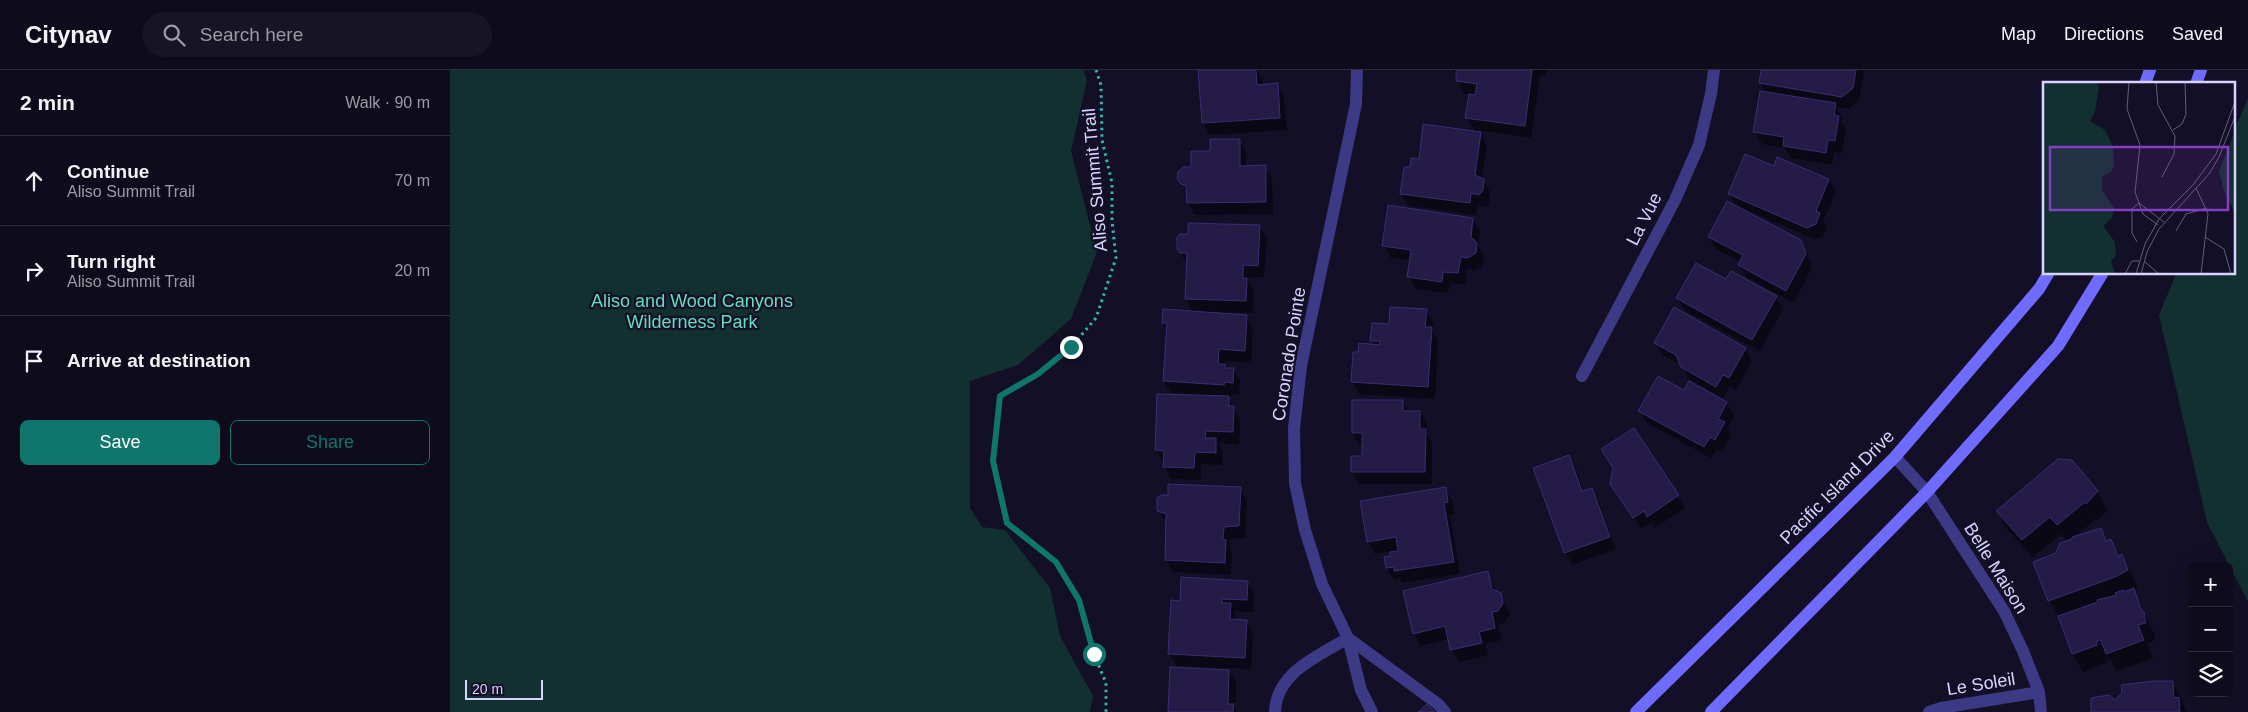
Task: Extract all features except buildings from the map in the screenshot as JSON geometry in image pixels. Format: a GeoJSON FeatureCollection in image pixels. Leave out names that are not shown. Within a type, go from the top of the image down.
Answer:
{"type":"FeatureCollection","features":[{"type":"Feature","properties":{"kind":"main road"},"geometry":{"type":"LineString","coordinates":[[2146,82],[2150,70]]}},
{"type":"Feature","properties":{"kind":"main road"},"geometry":{"type":"LineString","coordinates":[[2197,82],[2202,70]]}},
{"type":"Feature","properties":{"kind":"main road","name":"Pacific Island Drive"},"geometry":{"type":"LineString","coordinates":[[1636,712],[1895,457],[2039,289],[2047,275]]}},
{"type":"Feature","properties":{"kind":"main road"},"geometry":{"type":"LineString","coordinates":[[1711,712],[1927,492],[2058,346],[2101,275]]}},
{"type":"Feature","properties":{"kind":"street","name":"Coronado Pointe"},"geometry":{"type":"LineString","coordinates":[[1357,70],[1356,104],[1301,366],[1294,428],[1295,483],[1305,530],[1322,584],[1348,638],[1361,690],[1372,712]]}},
{"type":"Feature","properties":{"kind":"street","name":"La Vue"},"geometry":{"type":"LineString","coordinates":[[1582,376],[1674,200],[1699,145],[1711,94],[1714,70]]}},
{"type":"Feature","properties":{"kind":"street","name":"Belle Maison"},"geometry":{"type":"LineString","coordinates":[[1895,457],[1927,492],[2004,611],[2024,651],[2039,692],[2041,712]]}},
{"type":"Feature","properties":{"kind":"street","name":"Coronado Pointe"},"geometry":{"type":"LineString","coordinates":[[1348,638],[1438,704],[1445,712]]}},
{"type":"Feature","properties":{"kind":"street"},"geometry":{"type":"LineString","coordinates":[[1275,712],[1275,702],[1290,674],[1348,638]]}},
{"type":"Feature","properties":{"kind":"street","name":"Le Soleil"},"geometry":{"type":"LineString","coordinates":[[1929,712],[1941,708],[2039,692]]}},
{"type":"Feature","properties":{"kind":"path","name":"Aliso Summit Trail"},"geometry":{"type":"LineString","coordinates":[[1096,70],[1101,85],[1102,140],[1112,183],[1112,222],[1116,258],[1096,318],[1071,347],[1038,374],[1000,396],[993,461],[1007,523],[1056,562],[1079,600],[1094,654],[1106,684],[1106,712]]}},
{"type":"Feature","properties":{"kind":"green space","name":"Aliso and Wood Canyons Wilderness Park"},"geometry":{"type":"Polygon","coordinates":[[[450,70],[1083,70],[1087,80],[1071,151],[1097,252],[1071,319],[1018,365],[970,381],[970,508],[982,527],[1005,530],[1050,588],[1060,636],[1093,696],[1090,712],[450,712],[450,70]]]}},
{"type":"Feature","properties":{"kind":"green space"},"geometry":{"type":"Polygon","coordinates":[[[2248,98],[2248,602],[2233,573],[2233,562],[2228,562],[2207,522],[2159,315],[2176,275],[2236,275],[2236,126],[2248,98]]]}},
{"type":"Feature","properties":{"kind":"route"},"geometry":{"type":"LineString","coordinates":[[1071,347],[1038,374],[1000,396],[993,461],[1007,523],[1056,562],[1079,600],[1094,654]]}}]}
